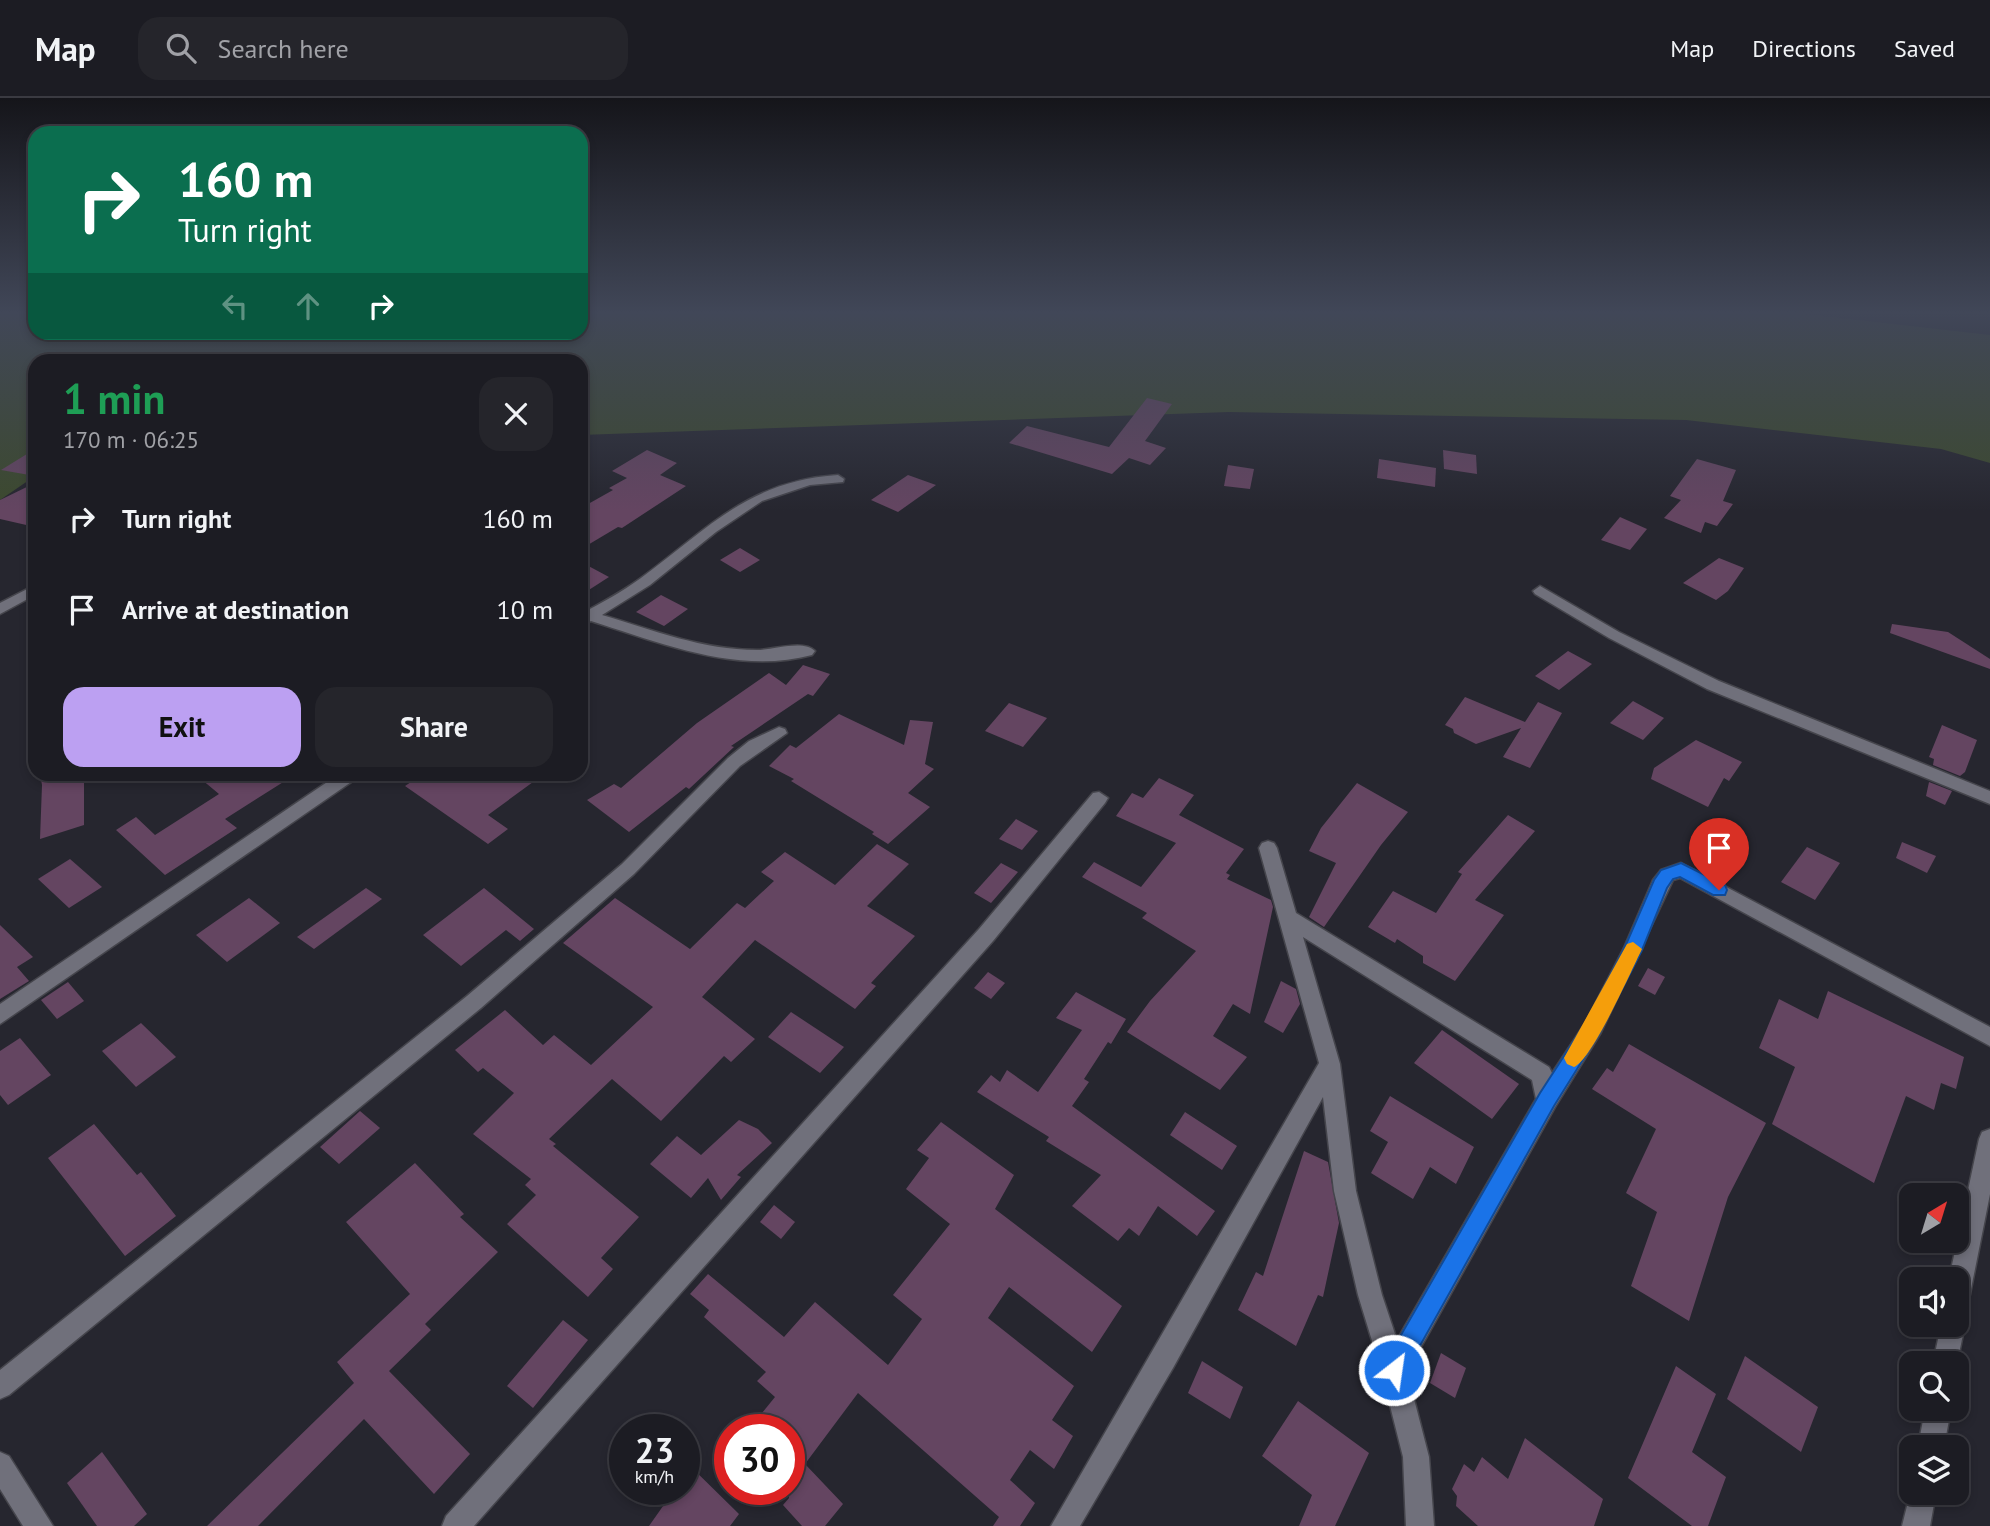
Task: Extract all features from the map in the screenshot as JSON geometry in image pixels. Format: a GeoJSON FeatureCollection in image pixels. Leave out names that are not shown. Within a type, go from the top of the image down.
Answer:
{"type":"FeatureCollection","features":[{"type":"Feature","properties":{"kind":"street"},"geometry":{"type":"LineString","coordinates":[[588,617],[643,583],[696,539],[760,496],[788,484],[815,478],[838,479]]}},
{"type":"Feature","properties":{"kind":"street"},"geometry":{"type":"LineString","coordinates":[[1540,591],[1614,635],[1713,685],[1990,797]]}},
{"type":"Feature","properties":{"kind":"street"},"geometry":{"type":"LineString","coordinates":[[0,609],[28,593]]}},
{"type":"Feature","properties":{"kind":"street"},"geometry":{"type":"LineString","coordinates":[[588,620],[696,649],[756,654],[807,651]]}},
{"type":"Feature","properties":{"kind":"street"},"geometry":{"type":"LineString","coordinates":[[0,1386],[474,1002],[628,869],[734,762],[755,745],[779,733]]}},
{"type":"Feature","properties":{"kind":"street"},"geometry":{"type":"LineString","coordinates":[[0,1015],[90,950],[179,893],[341,781]]}},
{"type":"Feature","properties":{"kind":"street"},"geometry":{"type":"LineString","coordinates":[[456,1526],[986,935],[1099,798]]}},
{"type":"Feature","properties":{"kind":"street"},"geometry":{"type":"LineString","coordinates":[[1268,848],[1330,1064],[1345,1191],[1370,1295],[1394,1370],[1416,1457],[1420,1526]]}},
{"type":"Feature","properties":{"kind":"street"},"geometry":{"type":"LineString","coordinates":[[1394,1370],[1547,1100],[1593,1028],[1633,950],[1660,884],[1667,875],[1681,870],[1990,1037]]}},
{"type":"Feature","properties":{"kind":"street"},"geometry":{"type":"LineString","coordinates":[[1289,918],[1542,1074],[1547,1100]]}},
{"type":"Feature","properties":{"kind":"street"},"geometry":{"type":"LineString","coordinates":[[1065,1526],[1164,1359],[1330,1064]]}},
{"type":"Feature","properties":{"kind":"street"},"geometry":{"type":"LineString","coordinates":[[1964,1267],[1990,1139]]}},
{"type":"Feature","properties":{"kind":"street"},"geometry":{"type":"LineString","coordinates":[[0,1465],[39,1526]]}},
{"type":"Feature","properties":{"kind":"street"},"geometry":{"type":"LineString","coordinates":[[1916,1526],[1920,1505]]}},
{"type":"Feature","properties":{"kind":"green space"},"geometry":{"type":"Polygon","coordinates":[[[0,378],[28,378],[28,481],[0,500],[0,378]]]}},
{"type":"Feature","properties":{"kind":"green space"},"geometry":{"type":"Polygon","coordinates":[[[588,378],[1990,378],[1990,463],[1941,449],[1686,420],[1229,412],[588,435],[588,378]]]}},
{"type":"Feature","properties":{"kind":"building"},"geometry":{"type":"Polygon","coordinates":[[[1147,398],[1172,404],[1145,441],[1166,448],[1150,465],[1129,458],[1112,474],[1009,443],[1027,426],[1109,447],[1147,398]]]}},
{"type":"Feature","properties":{"kind":"building"},"geometry":{"type":"Polygon","coordinates":[[[647,450],[677,463],[660,475],[686,486],[622,528],[618,527],[588,545],[588,504],[613,490],[609,488],[627,478],[612,471],[647,450]]]}},
{"type":"Feature","properties":{"kind":"building"},"geometry":{"type":"Polygon","coordinates":[[[1443,450],[1476,455],[1477,474],[1444,469],[1443,450]]]}},
{"type":"Feature","properties":{"kind":"building"},"geometry":{"type":"Polygon","coordinates":[[[28,453],[28,475],[1,470],[28,453]]]}},
{"type":"Feature","properties":{"kind":"building"},"geometry":{"type":"Polygon","coordinates":[[[1379,459],[1436,468],[1435,487],[1377,478],[1379,459]]]}},
{"type":"Feature","properties":{"kind":"building"},"geometry":{"type":"Polygon","coordinates":[[[1697,459],[1736,470],[1723,501],[1733,504],[1717,526],[1705,522],[1701,533],[1664,518],[1681,500],[1670,496],[1697,459]]]}},
{"type":"Feature","properties":{"kind":"building"},"geometry":{"type":"Polygon","coordinates":[[[1228,465],[1254,469],[1250,489],[1224,486],[1228,465]]]}},
{"type":"Feature","properties":{"kind":"building"},"geometry":{"type":"Polygon","coordinates":[[[908,475],[936,485],[898,512],[871,500],[908,475]]]}},
{"type":"Feature","properties":{"kind":"building"},"geometry":{"type":"Polygon","coordinates":[[[28,486],[28,525],[0,519],[0,500],[28,486]]]}},
{"type":"Feature","properties":{"kind":"building"},"geometry":{"type":"Polygon","coordinates":[[[1620,517],[1647,529],[1630,550],[1601,540],[1620,517]]]}},
{"type":"Feature","properties":{"kind":"building"},"geometry":{"type":"Polygon","coordinates":[[[740,548],[760,560],[740,572],[720,560],[740,548]]]}},
{"type":"Feature","properties":{"kind":"building"},"geometry":{"type":"Polygon","coordinates":[[[1719,558],[1744,568],[1728,591],[1716,600],[1683,583],[1719,558]]]}},
{"type":"Feature","properties":{"kind":"building"},"geometry":{"type":"Polygon","coordinates":[[[588,566],[609,577],[588,590],[588,566]]]}},
{"type":"Feature","properties":{"kind":"building"},"geometry":{"type":"Polygon","coordinates":[[[661,595],[688,609],[664,626],[636,612],[661,595]]]}},
{"type":"Feature","properties":{"kind":"building"},"geometry":{"type":"Polygon","coordinates":[[[1892,624],[1948,632],[1990,659],[1990,669],[1890,633],[1892,624]]]}},
{"type":"Feature","properties":{"kind":"building"},"geometry":{"type":"Polygon","coordinates":[[[1568,651],[1592,664],[1559,690],[1535,676],[1568,651]]]}},
{"type":"Feature","properties":{"kind":"building"},"geometry":{"type":"Polygon","coordinates":[[[803,665],[830,674],[813,696],[808,694],[731,746],[734,747],[689,789],[686,787],[629,832],[587,800],[614,784],[621,788],[697,723],[769,673],[786,685],[803,665]]]}},
{"type":"Feature","properties":{"kind":"building"},"geometry":{"type":"Polygon","coordinates":[[[1465,697],[1525,722],[1538,702],[1562,713],[1530,768],[1503,757],[1521,728],[1476,744],[1454,733],[1453,729],[1445,725],[1465,697]]]}},
{"type":"Feature","properties":{"kind":"building"},"geometry":{"type":"Polygon","coordinates":[[[1633,701],[1664,718],[1643,740],[1610,723],[1633,701]]]}},
{"type":"Feature","properties":{"kind":"building"},"geometry":{"type":"Polygon","coordinates":[[[1009,703],[1047,718],[1023,747],[985,731],[1009,703]]]}},
{"type":"Feature","properties":{"kind":"building"},"geometry":{"type":"Polygon","coordinates":[[[839,714],[904,745],[910,720],[933,722],[925,764],[934,769],[908,793],[930,807],[888,844],[872,834],[874,832],[791,781],[794,779],[769,766],[790,745],[796,748],[839,714]]]}},
{"type":"Feature","properties":{"kind":"building"},"geometry":{"type":"Polygon","coordinates":[[[1942,725],[1977,740],[1965,772],[1960,776],[1933,765],[1934,759],[1929,757],[1942,725]]]}},
{"type":"Feature","properties":{"kind":"building"},"geometry":{"type":"Polygon","coordinates":[[[1696,740],[1742,762],[1729,781],[1724,778],[1708,807],[1651,779],[1654,768],[1696,740]]]}},
{"type":"Feature","properties":{"kind":"building"},"geometry":{"type":"Polygon","coordinates":[[[1159,778],[1194,795],[1179,815],[1244,849],[1226,873],[1230,875],[1227,879],[1271,900],[1273,907],[1250,1014],[1233,1004],[1213,1036],[1247,1057],[1220,1090],[1127,1032],[1150,1001],[1196,951],[1142,918],[1147,913],[1082,877],[1094,862],[1141,887],[1176,843],[1116,816],[1132,793],[1143,798],[1159,778]]]}},
{"type":"Feature","properties":{"kind":"building"},"geometry":{"type":"Polygon","coordinates":[[[41,781],[84,781],[84,825],[40,839],[41,781]]]}},
{"type":"Feature","properties":{"kind":"building"},"geometry":{"type":"Polygon","coordinates":[[[203,781],[285,781],[225,819],[237,828],[165,875],[116,830],[136,817],[155,835],[219,794],[203,781]]]}},
{"type":"Feature","properties":{"kind":"building"},"geometry":{"type":"Polygon","coordinates":[[[412,781],[534,781],[488,815],[508,829],[488,844],[405,786],[412,781]]]}},
{"type":"Feature","properties":{"kind":"building"},"geometry":{"type":"Polygon","coordinates":[[[1929,782],[1952,791],[1945,805],[1926,796],[1929,782]]]}},
{"type":"Feature","properties":{"kind":"building"},"geometry":{"type":"Polygon","coordinates":[[[1357,783],[1408,812],[1381,845],[1324,927],[1309,917],[1336,863],[1309,851],[1321,828],[1357,783]]]}},
{"type":"Feature","properties":{"kind":"building"},"geometry":{"type":"Polygon","coordinates":[[[1508,815],[1535,831],[1475,900],[1504,915],[1455,981],[1423,963],[1423,956],[1397,939],[1395,943],[1368,927],[1393,891],[1436,913],[1462,874],[1458,872],[1508,815]]]}},
{"type":"Feature","properties":{"kind":"building"},"geometry":{"type":"Polygon","coordinates":[[[1016,819],[1038,831],[1022,850],[999,839],[1016,819]]]}},
{"type":"Feature","properties":{"kind":"building"},"geometry":{"type":"Polygon","coordinates":[[[1902,842],[1936,856],[1927,873],[1896,858],[1902,842]]]}},
{"type":"Feature","properties":{"kind":"building"},"geometry":{"type":"Polygon","coordinates":[[[877,844],[909,864],[867,906],[915,936],[871,983],[876,986],[855,1009],[755,940],[702,997],[755,1039],[731,1062],[724,1056],[661,1121],[612,1079],[549,1139],[556,1144],[553,1146],[639,1217],[601,1258],[613,1269],[588,1297],[507,1224],[536,1195],[525,1185],[531,1179],[473,1134],[514,1093],[483,1068],[478,1072],[455,1050],[505,1010],[543,1045],[554,1035],[591,1065],[653,1007],[563,943],[615,898],[690,949],[737,903],[745,908],[774,881],[761,872],[785,852],[835,885],[877,844]]]}},
{"type":"Feature","properties":{"kind":"building"},"geometry":{"type":"Polygon","coordinates":[[[1807,847],[1840,863],[1815,900],[1781,882],[1807,847]]]}},
{"type":"Feature","properties":{"kind":"building"},"geometry":{"type":"Polygon","coordinates":[[[70,859],[102,887],[69,908],[38,879],[70,859]]]}},
{"type":"Feature","properties":{"kind":"building"},"geometry":{"type":"Polygon","coordinates":[[[1001,863],[1018,872],[991,903],[974,893],[1001,863]]]}},
{"type":"Feature","properties":{"kind":"building"},"geometry":{"type":"Polygon","coordinates":[[[366,888],[382,899],[314,949],[297,937],[366,888]]]}},
{"type":"Feature","properties":{"kind":"building"},"geometry":{"type":"Polygon","coordinates":[[[484,888],[534,929],[520,941],[506,930],[461,966],[423,935],[484,888]]]}},
{"type":"Feature","properties":{"kind":"building"},"geometry":{"type":"Polygon","coordinates":[[[249,898],[280,923],[227,962],[196,935],[249,898]]]}},
{"type":"Feature","properties":{"kind":"building"},"geometry":{"type":"Polygon","coordinates":[[[0,925],[33,957],[17,967],[29,981],[0,999],[0,925]]]}},
{"type":"Feature","properties":{"kind":"building"},"geometry":{"type":"Polygon","coordinates":[[[1648,968],[1665,977],[1655,995],[1638,986],[1648,968]]]}},
{"type":"Feature","properties":{"kind":"building"},"geometry":{"type":"Polygon","coordinates":[[[988,972],[1005,983],[991,999],[974,988],[988,972]]]}},
{"type":"Feature","properties":{"kind":"building"},"geometry":{"type":"Polygon","coordinates":[[[1281,981],[1296,989],[1300,1004],[1283,1033],[1264,1022],[1281,981]]]}},
{"type":"Feature","properties":{"kind":"building"},"geometry":{"type":"Polygon","coordinates":[[[68,982],[84,1001],[57,1019],[41,1000],[68,982]]]}},
{"type":"Feature","properties":{"kind":"building"},"geometry":{"type":"Polygon","coordinates":[[[1828,991],[1964,1057],[1956,1089],[1941,1083],[1934,1110],[1906,1096],[1874,1183],[1772,1124],[1795,1067],[1759,1048],[1779,999],[1818,1019],[1828,991]]]}},
{"type":"Feature","properties":{"kind":"building"},"geometry":{"type":"Polygon","coordinates":[[[1076,992],[1126,1019],[1084,1079],[1089,1082],[1072,1106],[1215,1211],[1197,1236],[1158,1206],[1139,1236],[1129,1228],[1118,1241],[1072,1206],[1101,1175],[1046,1141],[1049,1137],[977,1092],[991,1075],[1000,1082],[1007,1070],[1038,1092],[1082,1030],[1056,1018],[1076,992]]]}},
{"type":"Feature","properties":{"kind":"building"},"geometry":{"type":"Polygon","coordinates":[[[791,1012],[844,1047],[820,1073],[768,1037],[791,1012]]]}},
{"type":"Feature","properties":{"kind":"building"},"geometry":{"type":"Polygon","coordinates":[[[141,1023],[176,1057],[136,1087],[102,1051],[141,1023]]]}},
{"type":"Feature","properties":{"kind":"building"},"geometry":{"type":"Polygon","coordinates":[[[1442,1030],[1519,1084],[1492,1119],[1414,1063],[1442,1030]]]}},
{"type":"Feature","properties":{"kind":"building"},"geometry":{"type":"Polygon","coordinates":[[[20,1038],[51,1075],[8,1105],[0,1095],[0,1051],[20,1038]]]}},
{"type":"Feature","properties":{"kind":"building"},"geometry":{"type":"Polygon","coordinates":[[[1629,1044],[1766,1123],[1728,1197],[1689,1321],[1631,1286],[1657,1212],[1626,1193],[1656,1129],[1592,1089],[1607,1068],[1613,1072],[1629,1044]]]}},
{"type":"Feature","properties":{"kind":"building"},"geometry":{"type":"Polygon","coordinates":[[[1390,1096],[1474,1147],[1456,1184],[1430,1167],[1413,1199],[1371,1173],[1388,1142],[1370,1131],[1390,1096]]]}},
{"type":"Feature","properties":{"kind":"building"},"geometry":{"type":"Polygon","coordinates":[[[360,1111],[380,1128],[339,1164],[320,1147],[360,1111]]]}},
{"type":"Feature","properties":{"kind":"building"},"geometry":{"type":"Polygon","coordinates":[[[1185,1112],[1237,1146],[1222,1170],[1170,1135],[1185,1112]]]}},
{"type":"Feature","properties":{"kind":"building"},"geometry":{"type":"Polygon","coordinates":[[[739,1120],[758,1129],[772,1143],[737,1175],[741,1177],[721,1200],[708,1178],[691,1198],[650,1164],[677,1136],[701,1155],[739,1120]]]}},
{"type":"Feature","properties":{"kind":"building"},"geometry":{"type":"Polygon","coordinates":[[[941,1122],[1014,1175],[995,1209],[1122,1306],[1092,1352],[1009,1287],[988,1318],[1074,1386],[1052,1420],[1073,1436],[1054,1469],[1030,1450],[1010,1480],[1035,1503],[1020,1526],[993,1526],[999,1517],[858,1393],[805,1464],[805,1414],[761,1414],[775,1397],[757,1381],[766,1372],[704,1317],[709,1310],[690,1294],[708,1274],[784,1337],[815,1302],[888,1365],[922,1319],[893,1295],[950,1224],[906,1189],[929,1158],[917,1150],[941,1122]]]}},
{"type":"Feature","properties":{"kind":"building"},"geometry":{"type":"Polygon","coordinates":[[[94,1124],[137,1175],[141,1172],[176,1216],[125,1256],[48,1158],[94,1124]]]}},
{"type":"Feature","properties":{"kind":"building"},"geometry":{"type":"Polygon","coordinates":[[[1304,1151],[1328,1162],[1339,1223],[1323,1297],[1318,1295],[1296,1346],[1238,1310],[1256,1272],[1263,1276],[1304,1151]]]}},
{"type":"Feature","properties":{"kind":"building"},"geometry":{"type":"Polygon","coordinates":[[[415,1163],[464,1214],[460,1217],[498,1252],[425,1324],[431,1330],[389,1371],[470,1454],[434,1494],[364,1419],[258,1526],[207,1526],[354,1383],[337,1362],[410,1294],[346,1222],[415,1163]]]}},
{"type":"Feature","properties":{"kind":"building"},"geometry":{"type":"Polygon","coordinates":[[[774,1205],[795,1222],[781,1239],[760,1222],[774,1205]]]}},
{"type":"Feature","properties":{"kind":"building"},"geometry":{"type":"Polygon","coordinates":[[[563,1320],[588,1340],[533,1408],[507,1386],[563,1320]]]}},
{"type":"Feature","properties":{"kind":"building"},"geometry":{"type":"Polygon","coordinates":[[[1441,1353],[1466,1368],[1455,1398],[1430,1383],[1441,1353]]]}},
{"type":"Feature","properties":{"kind":"building"},"geometry":{"type":"Polygon","coordinates":[[[1745,1356],[1818,1407],[1801,1452],[1727,1399],[1745,1356]]]}},
{"type":"Feature","properties":{"kind":"building"},"geometry":{"type":"Polygon","coordinates":[[[1202,1361],[1243,1387],[1230,1419],[1188,1393],[1202,1361]]]}},
{"type":"Feature","properties":{"kind":"building"},"geometry":{"type":"Polygon","coordinates":[[[1676,1366],[1716,1394],[1692,1452],[1726,1477],[1708,1526],[1692,1526],[1628,1478],[1676,1366]]]}},
{"type":"Feature","properties":{"kind":"building"},"geometry":{"type":"Polygon","coordinates":[[[1298,1401],[1369,1453],[1335,1526],[1299,1526],[1312,1495],[1262,1456],[1298,1401]]]}},
{"type":"Feature","properties":{"kind":"building"},"geometry":{"type":"Polygon","coordinates":[[[1525,1438],[1603,1499],[1594,1526],[1478,1526],[1456,1506],[1457,1496],[1452,1489],[1464,1464],[1474,1472],[1482,1457],[1508,1479],[1525,1438]]]}},
{"type":"Feature","properties":{"kind":"building"},"geometry":{"type":"Polygon","coordinates":[[[102,1452],[147,1514],[134,1526],[97,1526],[67,1483],[102,1452]]]}},
{"type":"Feature","properties":{"kind":"building"},"geometry":{"type":"Polygon","coordinates":[[[805,1464],[843,1504],[825,1526],[802,1526],[783,1505],[805,1505],[805,1464]]]}},
{"type":"Feature","properties":{"kind":"building"},"geometry":{"type":"Polygon","coordinates":[[[700,1476],[714,1489],[714,1505],[730,1505],[739,1514],[730,1526],[649,1526],[664,1505],[700,1505],[700,1476]]]}},
{"type":"Feature","properties":{"kind":"slow traffic"},"geometry":{"type":"LineString","coordinates":[[1574,1058],[1593,1028],[1633,949]]}},
{"type":"Feature","properties":{"kind":"route"},"geometry":{"type":"LineString","coordinates":[[1394,1370],[1547,1100],[1593,1028],[1633,950],[1660,884],[1667,875],[1681,870],[1719,890]]}}]}
